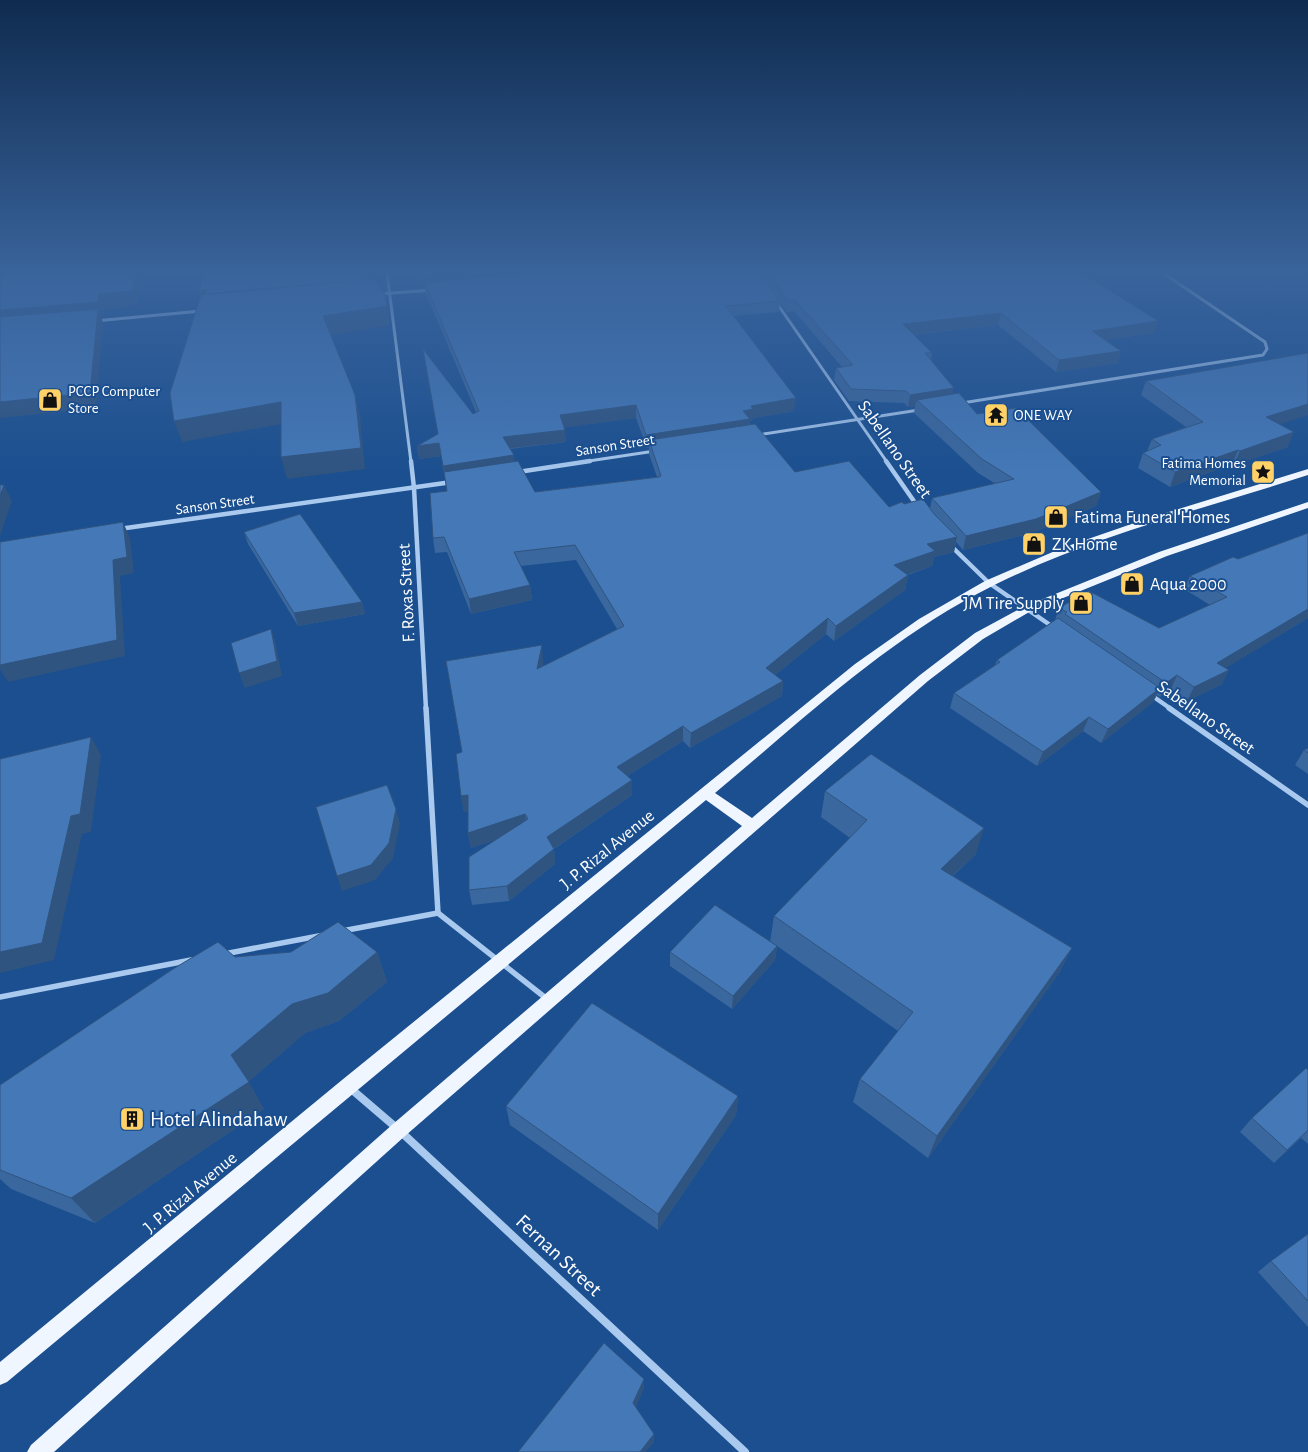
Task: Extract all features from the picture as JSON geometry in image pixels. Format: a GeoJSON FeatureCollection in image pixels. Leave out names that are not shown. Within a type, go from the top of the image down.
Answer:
{"type":"FeatureCollection","features":[{"type":"Feature","properties":{"kind":"main road","name":"J. P. Rizal Avenue"},"geometry":{"type":"LineString","coordinates":[[0,1375],[348,1086],[859,667],[919,623],[989,583],[1067,551],[1308,472]]}},
{"type":"Feature","properties":{"kind":"main road"},"geometry":{"type":"LineString","coordinates":[[38,1452],[399,1130],[924,678],[979,636],[1027,609],[1162,554],[1308,506]]}},
{"type":"Feature","properties":{"kind":"main road"},"geometry":{"type":"LineString","coordinates":[[706,793],[752,826]]}},
{"type":"Feature","properties":{"kind":"street","name":"F. Roxas Street"},"geometry":{"type":"LineString","coordinates":[[395,341],[414,488],[438,913]]}},
{"type":"Feature","properties":{"kind":"street","name":"Sabellano Street"},"geometry":{"type":"LineString","coordinates":[[803,341],[922,512]]}},
{"type":"Feature","properties":{"kind":"street"},"geometry":{"type":"LineString","coordinates":[[954,404],[1263,355],[1267,349],[1263,341]]}},
{"type":"Feature","properties":{"kind":"street"},"geometry":{"type":"LineString","coordinates":[[748,436],[924,409]]}},
{"type":"Feature","properties":{"kind":"street","name":"Sanson Street"},"geometry":{"type":"LineString","coordinates":[[512,473],[660,450]]}},
{"type":"Feature","properties":{"kind":"street","name":"Sanson Street"},"geometry":{"type":"LineString","coordinates":[[115,530],[453,482]]}},
{"type":"Feature","properties":{"kind":"street"},"geometry":{"type":"LineString","coordinates":[[950,544],[989,583],[1059,632]]}},
{"type":"Feature","properties":{"kind":"street","name":"Sabellano Street"},"geometry":{"type":"LineString","coordinates":[[1148,693],[1308,805]]}},
{"type":"Feature","properties":{"kind":"street"},"geometry":{"type":"LineString","coordinates":[[214,956],[438,913],[549,1001]]}},
{"type":"Feature","properties":{"kind":"street"},"geometry":{"type":"LineString","coordinates":[[0,997],[194,960]]}},
{"type":"Feature","properties":{"kind":"street","name":"Fernan Street"},"geometry":{"type":"LineString","coordinates":[[348,1086],[399,1130],[745,1452]]}},
{"type":"Feature","properties":{"kind":"building"},"geometry":{"type":"Polygon","coordinates":[[[0,341],[95,341],[90,393],[0,402],[0,341]]]}},
{"type":"Feature","properties":{"kind":"building"},"geometry":{"type":"Polygon","coordinates":[[[187,341],[333,341],[355,395],[361,448],[281,457],[281,402],[174,421],[170,393],[187,341]]]}},
{"type":"Feature","properties":{"kind":"building"},"geometry":{"type":"Polygon","coordinates":[[[449,341],[752,341],[796,398],[751,406],[753,409],[743,411],[750,419],[646,435],[636,405],[560,415],[565,430],[503,437],[514,455],[443,466],[439,443],[417,446],[438,434],[423,349],[473,414],[479,411],[449,341]]]}},
{"type":"Feature","properties":{"kind":"building"},"geometry":{"type":"Polygon","coordinates":[[[831,341],[920,341],[932,353],[925,353],[954,388],[910,395],[906,391],[851,389],[836,368],[853,365],[831,341]]]}},
{"type":"Feature","properties":{"kind":"building"},"geometry":{"type":"Polygon","coordinates":[[[1035,341],[1106,341],[1121,351],[1059,360],[1035,341]]]}},
{"type":"Feature","properties":{"kind":"building"},"geometry":{"type":"Polygon","coordinates":[[[1308,353],[1308,404],[1266,417],[1294,432],[1175,472],[1143,453],[1161,445],[1152,439],[1203,422],[1146,381],[1308,353]]]}},
{"type":"Feature","properties":{"kind":"building"},"geometry":{"type":"Polygon","coordinates":[[[959,393],[977,414],[1016,408],[1101,492],[1036,519],[966,536],[932,498],[1014,479],[982,459],[917,400],[959,393]]]}},
{"type":"Feature","properties":{"kind":"building"},"geometry":{"type":"Polygon","coordinates":[[[755,424],[795,472],[849,461],[889,507],[902,502],[904,504],[923,499],[934,514],[957,537],[927,544],[935,551],[894,565],[908,575],[836,626],[828,618],[766,668],[783,681],[691,733],[683,726],[617,767],[632,780],[547,837],[554,849],[507,886],[469,890],[469,857],[528,819],[525,814],[468,833],[468,795],[461,796],[456,754],[462,752],[446,661],[542,645],[537,669],[624,626],[575,545],[514,552],[530,585],[469,599],[444,537],[433,538],[430,493],[447,491],[444,472],[518,461],[535,492],[659,477],[661,476],[649,440],[755,424]]]}},
{"type":"Feature","properties":{"kind":"building"},"geometry":{"type":"Polygon","coordinates":[[[0,485],[4,485],[0,496],[0,485]]]}},
{"type":"Feature","properties":{"kind":"building"},"geometry":{"type":"Polygon","coordinates":[[[300,514],[362,602],[294,613],[244,532],[300,514]]]}},
{"type":"Feature","properties":{"kind":"building"},"geometry":{"type":"Polygon","coordinates":[[[123,522],[127,557],[113,560],[117,640],[0,665],[0,542],[123,522]]]}},
{"type":"Feature","properties":{"kind":"building"},"geometry":{"type":"Polygon","coordinates":[[[1308,533],[1308,609],[1217,663],[1229,670],[1194,687],[1177,675],[1166,683],[1059,608],[1089,591],[1159,628],[1227,597],[1190,576],[1233,557],[1238,559],[1308,533]]]}},
{"type":"Feature","properties":{"kind":"building"},"geometry":{"type":"Polygon","coordinates":[[[1058,618],[1160,688],[1108,729],[1089,717],[1043,752],[954,693],[1000,662],[997,660],[1058,618]]]}},
{"type":"Feature","properties":{"kind":"building"},"geometry":{"type":"Polygon","coordinates":[[[271,629],[277,661],[239,673],[231,643],[271,629]]]}},
{"type":"Feature","properties":{"kind":"building"},"geometry":{"type":"Polygon","coordinates":[[[91,737],[80,814],[71,816],[42,943],[0,952],[0,759],[91,737]]]}},
{"type":"Feature","properties":{"kind":"building"},"geometry":{"type":"Polygon","coordinates":[[[871,754],[984,828],[941,869],[1072,948],[937,1136],[860,1079],[913,1012],[774,916],[867,820],[825,791],[871,754]]]}},
{"type":"Feature","properties":{"kind":"building"},"geometry":{"type":"Polygon","coordinates":[[[387,785],[396,809],[389,843],[371,865],[337,876],[316,807],[387,785]]]}},
{"type":"Feature","properties":{"kind":"building"},"geometry":{"type":"Polygon","coordinates":[[[715,905],[777,946],[733,996],[670,952],[715,905]]]}},
{"type":"Feature","properties":{"kind":"building"},"geometry":{"type":"Polygon","coordinates":[[[338,922],[377,952],[328,993],[292,1004],[231,1055],[249,1082],[71,1198],[0,1170],[0,1085],[173,969],[218,942],[235,957],[291,952],[338,922]]]}},
{"type":"Feature","properties":{"kind":"building"},"geometry":{"type":"Polygon","coordinates":[[[592,1003],[738,1096],[658,1214],[506,1106],[592,1003]]]}},
{"type":"Feature","properties":{"kind":"building"},"geometry":{"type":"Polygon","coordinates":[[[1306,1068],[1308,1070],[1308,1130],[1287,1150],[1252,1118],[1306,1068]]]}},
{"type":"Feature","properties":{"kind":"building"},"geometry":{"type":"Polygon","coordinates":[[[1308,1234],[1308,1301],[1271,1261],[1308,1234]]]}},
{"type":"Feature","properties":{"kind":"building"},"geometry":{"type":"Polygon","coordinates":[[[604,1343],[644,1379],[633,1403],[654,1434],[640,1452],[518,1452],[604,1343]]]}},
{"type":"Feature","properties":{"kind":"place","name":"PCCP Computer Store"},"geometry":{"type":"Point","coordinates":[50,400]}},
{"type":"Feature","properties":{"kind":"place","name":"ONE WAY"},"geometry":{"type":"Point","coordinates":[996,415]}},
{"type":"Feature","properties":{"kind":"place","name":"Fatima Homes Memorial"},"geometry":{"type":"Point","coordinates":[1263,472]}},
{"type":"Feature","properties":{"kind":"place","name":"Fatima Funeral Homes"},"geometry":{"type":"Point","coordinates":[1056,517]}},
{"type":"Feature","properties":{"kind":"place","name":"ZK Home"},"geometry":{"type":"Point","coordinates":[1034,544]}},
{"type":"Feature","properties":{"kind":"place","name":"Aqua 2000"},"geometry":{"type":"Point","coordinates":[1132,584]}},
{"type":"Feature","properties":{"kind":"place","name":"JM Tire Supply"},"geometry":{"type":"Point","coordinates":[1081,603]}},
{"type":"Feature","properties":{"kind":"place","name":"Hotel Alindahaw"},"geometry":{"type":"Point","coordinates":[132,1119]}}]}
